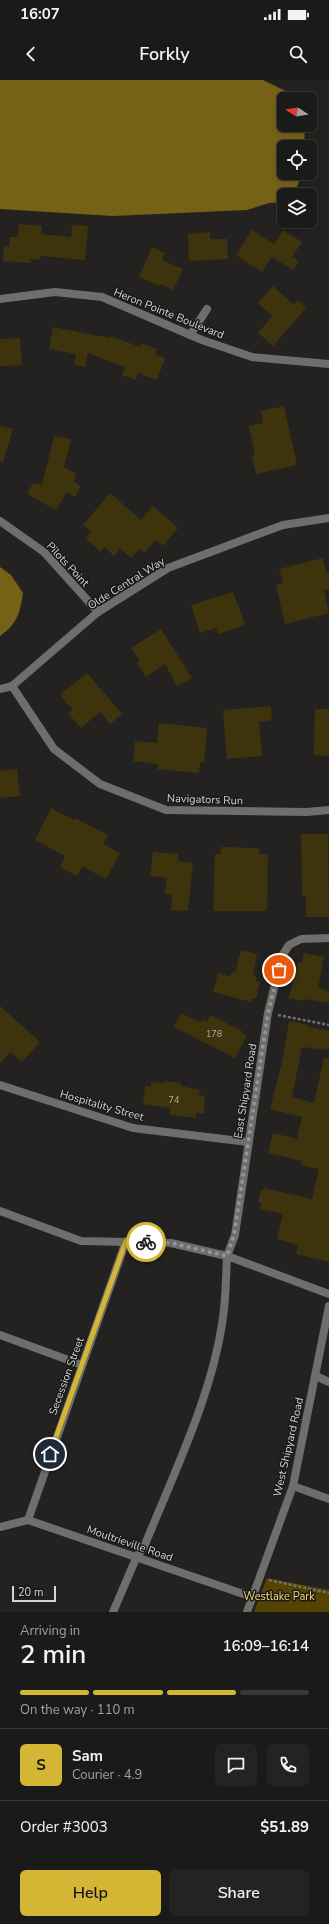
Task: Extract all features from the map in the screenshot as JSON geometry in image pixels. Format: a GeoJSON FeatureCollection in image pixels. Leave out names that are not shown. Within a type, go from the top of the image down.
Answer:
{"type":"FeatureCollection","features":[{"type":"Feature","properties":{"kind":"street","name":"Heron Pointe Boulevard"},"geometry":{"type":"LineString","coordinates":[[0,299],[55,292],[102,297],[190,335],[252,357],[329,364]]}},
{"type":"Feature","properties":{"kind":"street"},"geometry":{"type":"LineString","coordinates":[[190,335],[207,309]]}},
{"type":"Feature","properties":{"kind":"street","name":"Olde Central Way"},"geometry":{"type":"LineString","coordinates":[[0,689],[12,686],[98,612],[168,568],[283,525],[329,518]]}},
{"type":"Feature","properties":{"kind":"street","name":"Pilots Point"},"geometry":{"type":"LineString","coordinates":[[0,521],[44,552],[98,612]]}},
{"type":"Feature","properties":{"kind":"street","name":"Navigators Run"},"geometry":{"type":"LineString","coordinates":[[12,686],[54,749],[100,784],[166,810],[307,812],[329,810]]}},
{"type":"Feature","properties":{"kind":"street","name":"East Shipyard Road"},"geometry":{"type":"LineString","coordinates":[[113,1612],[137,1556],[144,1547],[199,1408],[215,1357],[223,1317],[227,1256],[234,1235],[268,1013],[282,956],[289,945],[301,939],[329,938]]}},
{"type":"Feature","properties":{"kind":"street","name":"Hospitality Street"},"geometry":{"type":"LineString","coordinates":[[0,1085],[133,1128],[248,1142]]}},
{"type":"Feature","properties":{"kind":"street"},"geometry":{"type":"LineString","coordinates":[[0,1211],[81,1240],[171,1243],[227,1256],[329,1294]]}},
{"type":"Feature","properties":{"kind":"street","name":"Secession Street"},"geometry":{"type":"LineString","coordinates":[[28,1520],[126,1241]]}},
{"type":"Feature","properties":{"kind":"street","name":"West Shipyard Road"},"geometry":{"type":"LineString","coordinates":[[247,1612],[293,1486],[329,1306]]}},
{"type":"Feature","properties":{"kind":"street"},"geometry":{"type":"LineString","coordinates":[[0,1334],[82,1365]]}},
{"type":"Feature","properties":{"kind":"street"},"geometry":{"type":"LineString","coordinates":[[316,1376],[329,1382]]}},
{"type":"Feature","properties":{"kind":"street"},"geometry":{"type":"LineString","coordinates":[[293,1486],[329,1499]]}},
{"type":"Feature","properties":{"kind":"street"},"geometry":{"type":"LineString","coordinates":[[0,1527],[28,1520]]}},
{"type":"Feature","properties":{"kind":"street","name":"Moultrieville Road"},"geometry":{"type":"LineString","coordinates":[[28,1520],[137,1556],[252,1597]]}},
{"type":"Feature","properties":{"kind":"path"},"geometry":{"type":"LineString","coordinates":[[268,1013],[329,1025]]}},
{"type":"Feature","properties":{"kind":"path"},"geometry":{"type":"LineString","coordinates":[[259,1578],[329,1593]]}},
{"type":"Feature","properties":{"kind":"green space","name":"Westlake Park"},"geometry":{"type":"Polygon","coordinates":[[[267,1578],[329,1590],[329,1612],[254,1612],[267,1578]]]}},
{"type":"Feature","properties":{"kind":"shaded area"},"geometry":{"type":"Polygon","coordinates":[[[0,80],[263,80],[288,92],[277,92],[277,132],[305,132],[304,140],[277,140],[277,180],[299,180],[297,188],[277,188],[277,202],[269,203],[247,210],[113,216],[0,209],[0,80]]]}},
{"type":"Feature","properties":{"kind":"shaded area"},"geometry":{"type":"Polygon","coordinates":[[[0,567],[11,575],[23,593],[17,618],[6,632],[0,636],[0,567]]]}},
{"type":"Feature","properties":{"kind":"building"},"geometry":{"type":"Polygon","coordinates":[[[19,224],[42,226],[41,234],[71,237],[72,225],[88,226],[85,260],[40,256],[39,260],[30,259],[30,263],[3,261],[4,246],[9,247],[10,237],[18,237],[19,224]]]}},
{"type":"Feature","properties":{"kind":"building"},"geometry":{"type":"Polygon","coordinates":[[[252,230],[274,244],[283,230],[302,242],[292,257],[299,261],[293,270],[272,257],[262,272],[236,255],[252,230]]]}},
{"type":"Feature","properties":{"kind":"building"},"geometry":{"type":"Polygon","coordinates":[[[210,232],[210,239],[227,239],[228,259],[189,261],[188,234],[210,232]]]}},
{"type":"Feature","properties":{"kind":"building"},"geometry":{"type":"Polygon","coordinates":[[[152,247],[165,253],[162,260],[183,269],[173,290],[160,284],[159,286],[139,277],[152,247]]]}},
{"type":"Feature","properties":{"kind":"building"},"geometry":{"type":"Polygon","coordinates":[[[273,286],[294,305],[298,300],[306,308],[273,346],[258,333],[272,316],[258,303],[273,286]]]}},
{"type":"Feature","properties":{"kind":"building"},"geometry":{"type":"Polygon","coordinates":[[[53,327],[110,338],[111,336],[140,347],[141,343],[157,349],[155,354],[165,358],[157,380],[138,373],[136,380],[122,375],[125,367],[88,353],[85,367],[74,365],[76,354],[49,349],[53,327]]]}},
{"type":"Feature","properties":{"kind":"building"},"geometry":{"type":"Polygon","coordinates":[[[20,338],[22,365],[0,366],[0,339],[20,338]]]}},
{"type":"Feature","properties":{"kind":"building"},"geometry":{"type":"Polygon","coordinates":[[[284,406],[297,465],[256,474],[252,456],[255,455],[249,426],[263,423],[261,411],[284,406]]]}},
{"type":"Feature","properties":{"kind":"building"},"geometry":{"type":"Polygon","coordinates":[[[0,426],[13,429],[3,462],[0,461],[0,426]]]}},
{"type":"Feature","properties":{"kind":"building"},"geometry":{"type":"Polygon","coordinates":[[[54,436],[71,439],[64,467],[76,474],[74,482],[81,486],[75,497],[67,492],[56,510],[27,494],[33,483],[42,485],[54,436]]]}},
{"type":"Feature","properties":{"kind":"building"},"geometry":{"type":"Polygon","coordinates":[[[110,493],[141,520],[153,506],[178,528],[163,546],[156,540],[144,553],[139,549],[131,558],[120,548],[114,556],[104,547],[101,552],[86,539],[91,532],[83,525],[110,493]]]}},
{"type":"Feature","properties":{"kind":"building"},"geometry":{"type":"Polygon","coordinates":[[[323,558],[326,572],[329,572],[329,589],[324,590],[329,613],[285,624],[276,585],[283,583],[279,569],[323,558]]]}},
{"type":"Feature","properties":{"kind":"building"},"geometry":{"type":"Polygon","coordinates":[[[233,592],[245,625],[218,634],[216,628],[200,633],[191,605],[233,592]]]}},
{"type":"Feature","properties":{"kind":"building"},"geometry":{"type":"Polygon","coordinates":[[[161,629],[192,678],[177,686],[165,664],[146,677],[137,663],[140,661],[131,648],[161,629]]]}},
{"type":"Feature","properties":{"kind":"building"},"geometry":{"type":"Polygon","coordinates":[[[87,673],[122,714],[110,724],[100,712],[81,728],[68,713],[73,710],[60,695],[87,673]]]}},
{"type":"Feature","properties":{"kind":"building"},"geometry":{"type":"Polygon","coordinates":[[[271,706],[272,720],[259,722],[262,756],[227,759],[223,710],[271,706]]]}},
{"type":"Feature","properties":{"kind":"building"},"geometry":{"type":"Polygon","coordinates":[[[315,709],[329,709],[329,756],[314,755],[315,709]]]}},
{"type":"Feature","properties":{"kind":"building"},"geometry":{"type":"Polygon","coordinates":[[[159,723],[207,728],[204,763],[200,762],[199,773],[157,769],[158,764],[133,761],[135,741],[157,743],[159,723]]]}},
{"type":"Feature","properties":{"kind":"building"},"geometry":{"type":"Polygon","coordinates":[[[17,769],[20,796],[0,798],[0,771],[17,769]]]}},
{"type":"Feature","properties":{"kind":"building"},"geometry":{"type":"Polygon","coordinates":[[[51,808],[74,820],[75,818],[108,835],[103,844],[120,853],[106,879],[82,866],[77,876],[60,867],[65,856],[35,840],[51,808]]]}},
{"type":"Feature","properties":{"kind":"building"},"geometry":{"type":"Polygon","coordinates":[[[301,834],[328,834],[329,917],[306,917],[306,895],[302,895],[301,834]]]}},
{"type":"Feature","properties":{"kind":"building"},"geometry":{"type":"Polygon","coordinates":[[[221,847],[259,848],[259,854],[268,854],[267,911],[213,911],[215,854],[221,854],[221,847]]]}},
{"type":"Feature","properties":{"kind":"building"},"geometry":{"type":"Polygon","coordinates":[[[153,852],[178,854],[178,861],[193,863],[188,911],[171,910],[172,895],[165,894],[167,878],[150,876],[153,852]]]}},
{"type":"Feature","properties":{"kind":"building"},"geometry":{"type":"Polygon","coordinates":[[[241,950],[257,954],[253,976],[257,977],[256,981],[260,982],[256,999],[252,998],[251,1002],[213,992],[218,973],[230,976],[232,971],[235,972],[241,950]]]}},
{"type":"Feature","properties":{"kind":"building"},"geometry":{"type":"Polygon","coordinates":[[[304,953],[324,957],[318,988],[329,991],[329,1003],[289,998],[298,962],[302,963],[304,953]]]}},
{"type":"Feature","properties":{"kind":"building"},"geometry":{"type":"Polygon","coordinates":[[[0,1006],[40,1042],[22,1062],[10,1052],[0,1063],[0,1006]]]}},
{"type":"Feature","properties":{"kind":"building"},"geometry":{"type":"Polygon","coordinates":[[[181,1013],[201,1023],[203,1019],[207,1022],[210,1015],[242,1031],[241,1032],[247,1036],[235,1058],[174,1027],[181,1013]]]}},
{"type":"Feature","properties":{"kind":"building"},"geometry":{"type":"Polygon","coordinates":[[[289,1021],[308,1025],[308,1027],[329,1030],[329,1050],[302,1047],[292,1097],[314,1103],[324,1058],[329,1059],[329,1262],[296,1254],[298,1245],[277,1239],[283,1214],[260,1209],[261,1202],[258,1202],[261,1190],[264,1188],[312,1199],[319,1169],[301,1165],[302,1161],[268,1153],[273,1133],[297,1139],[302,1117],[270,1109],[283,1058],[289,1021]]]}},
{"type":"Feature","properties":{"kind":"building"},"geometry":{"type":"Polygon","coordinates":[[[165,1081],[181,1083],[181,1086],[200,1090],[199,1095],[205,1096],[204,1113],[196,1113],[196,1118],[170,1115],[170,1108],[143,1104],[145,1086],[151,1086],[151,1082],[165,1083],[165,1081]]]}},
{"type":"Feature","properties":{"kind":"way so far"},"geometry":{"type":"LineString","coordinates":[[146,1242],[171,1243],[227,1256],[234,1235],[239,1208],[268,1013],[279,970]]}},
{"type":"Feature","properties":{"kind":"route"},"geometry":{"type":"LineString","coordinates":[[50,1454],[126,1241],[146,1242]]}}]}
